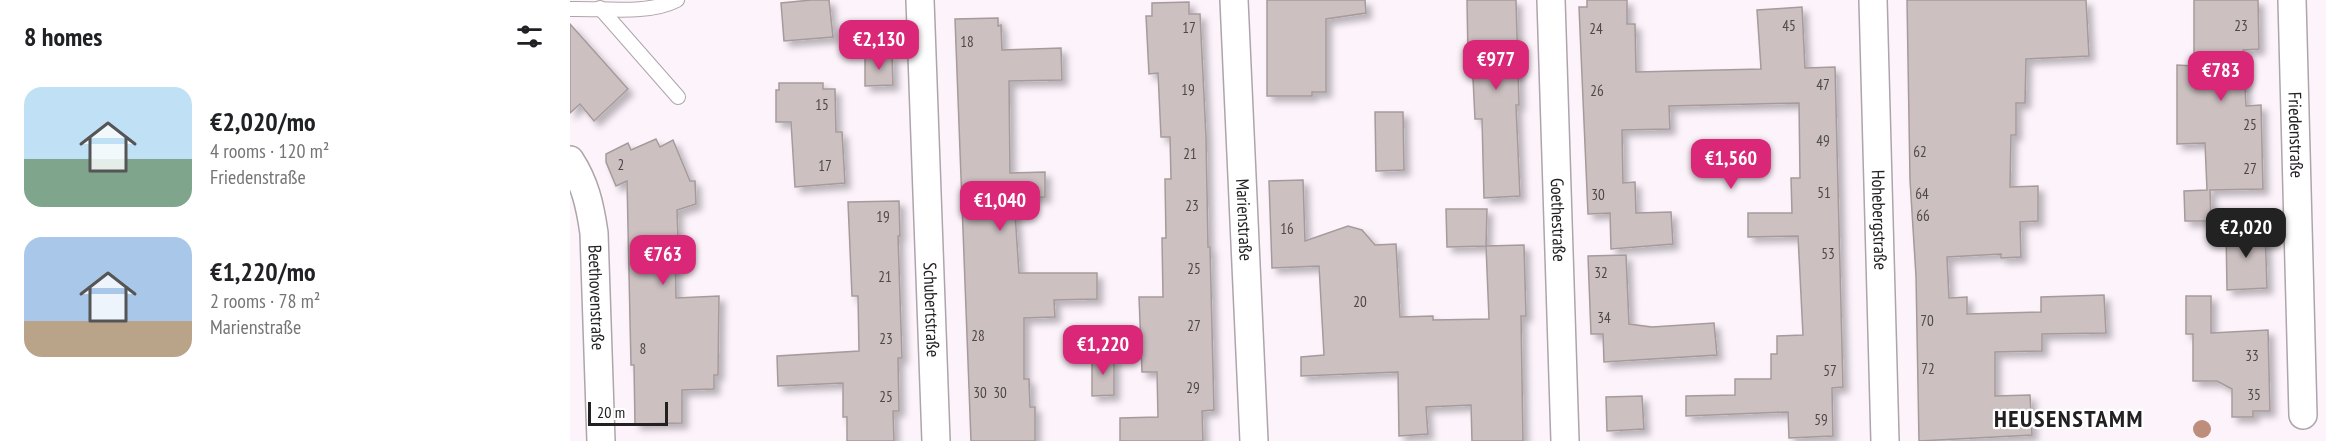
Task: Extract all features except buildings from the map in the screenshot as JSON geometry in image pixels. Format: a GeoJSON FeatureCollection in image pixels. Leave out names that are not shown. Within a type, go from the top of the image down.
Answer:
{"type":"FeatureCollection","features":[{"type":"Feature","properties":{"kind":"street","name":"Schubertstraße"},"geometry":{"type":"LineString","coordinates":[[920,0],[936,441]]}},
{"type":"Feature","properties":{"kind":"street","name":"Marienstraße"},"geometry":{"type":"LineString","coordinates":[[1234,0],[1254,441]]}},
{"type":"Feature","properties":{"kind":"street","name":"Goethestraße"},"geometry":{"type":"LineString","coordinates":[[1551,0],[1565,441]]}},
{"type":"Feature","properties":{"kind":"street","name":"Hohebergstraße"},"geometry":{"type":"LineString","coordinates":[[1873,0],[1885,441]]}},
{"type":"Feature","properties":{"kind":"street","name":"Friedenstraße"},"geometry":{"type":"LineString","coordinates":[[2292,0],[2303,415]]}},
{"type":"Feature","properties":{"kind":"street","name":"Beethovenstraße"},"geometry":{"type":"LineString","coordinates":[[570,160],[584,186],[590,204],[594,232],[601,441]]}},
{"type":"Feature","properties":{"kind":"lane"},"geometry":{"type":"LineString","coordinates":[[570,9],[647,9],[667,5],[677,0]]}},
{"type":"Feature","properties":{"kind":"lane"},"geometry":{"type":"LineString","coordinates":[[600,8],[678,97]]}},
{"type":"Feature","properties":{"kind":"district","name":"HEUSENSTAMM"},"geometry":{"type":"Point","coordinates":[2069,419]}}]}
